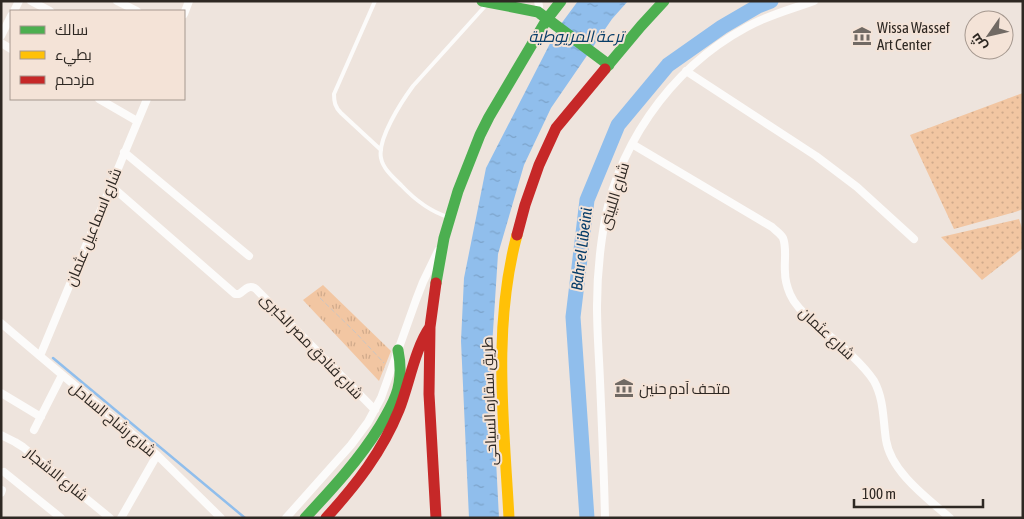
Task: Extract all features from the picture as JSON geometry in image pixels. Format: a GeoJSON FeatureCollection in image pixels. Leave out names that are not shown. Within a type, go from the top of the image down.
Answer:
{"type":"FeatureCollection","features":[{"type":"Feature","properties":{"kind":"main road"},"geometry":{"type":"LineString","coordinates":[[436,518],[429,394],[430,327],[437,271],[444,238],[458,191],[484,126],[545,15],[561,1]]}},
{"type":"Feature","properties":{"kind":"main road","name":"طريق سقاره السياحى"},"geometry":{"type":"LineString","coordinates":[[509,518],[501,373],[502,330],[514,246],[525,206],[539,165],[556,128],[605,62],[664,1]]}},
{"type":"Feature","properties":{"kind":"main road"},"geometry":{"type":"LineString","coordinates":[[485,2],[545,15],[605,62]]}},
{"type":"Feature","properties":{"kind":"main road"},"geometry":{"type":"LineString","coordinates":[[326,518],[355,486],[382,446],[397,416],[422,342],[430,327]]}},
{"type":"Feature","properties":{"kind":"main road"},"geometry":{"type":"LineString","coordinates":[[305,518],[351,467],[392,405],[400,378],[398,350]]}},
{"type":"Feature","properties":{"kind":"street"},"geometry":{"type":"LineString","coordinates":[[31,1],[48,10]]}},
{"type":"Feature","properties":{"kind":"street"},"geometry":{"type":"LineString","coordinates":[[117,1],[134,10]]}},
{"type":"Feature","properties":{"kind":"street","name":"شارع اللبينى"},"geometry":{"type":"LineString","coordinates":[[606,518],[597,304],[602,237],[609,205],[619,174],[632,144],[648,118],[686,72],[715,47],[747,26],[764,18],[814,1]]}},
{"type":"Feature","properties":{"kind":"street"},"geometry":{"type":"LineString","coordinates":[[1,36],[10,18]]}},
{"type":"Feature","properties":{"kind":"street"},"geometry":{"type":"LineString","coordinates":[[686,72],[816,156],[857,187],[914,240]]}},
{"type":"Feature","properties":{"kind":"street"},"geometry":{"type":"LineString","coordinates":[[101,100],[137,121]]}},
{"type":"Feature","properties":{"kind":"street","name":"شارع اسماعيل عثمان"},"geometry":{"type":"LineString","coordinates":[[40,356],[147,100]]}},
{"type":"Feature","properties":{"kind":"street","name":"شارع عثمان"},"geometry":{"type":"LineString","coordinates":[[632,144],[780,234],[784,240],[786,283],[790,295],[803,312],[860,364],[874,381],[880,397],[886,442],[894,460],[909,480],[950,518]]}},
{"type":"Feature","properties":{"kind":"street"},"geometry":{"type":"LineString","coordinates":[[124,152],[250,256]]}},
{"type":"Feature","properties":{"kind":"street","name":"شارع فنادق مصر الكبرى"},"geometry":{"type":"LineString","coordinates":[[110,185],[235,294],[241,293],[248,287],[256,289],[375,410]]}},
{"type":"Feature","properties":{"kind":"street"},"geometry":{"type":"LineString","coordinates":[[286,518],[356,439],[375,410],[387,385],[423,282],[444,238]]}},
{"type":"Feature","properties":{"kind":"street","name":"شارع رشاح الساحل"},"geometry":{"type":"LineString","coordinates":[[1,322],[157,456],[222,518]]}},
{"type":"Feature","properties":{"kind":"street"},"geometry":{"type":"LineString","coordinates":[[34,430],[62,375]]}},
{"type":"Feature","properties":{"kind":"street"},"geometry":{"type":"LineString","coordinates":[[1,393],[41,417]]}},
{"type":"Feature","properties":{"kind":"street","name":"شارع الاشجار"},"geometry":{"type":"LineString","coordinates":[[1,436],[23,447],[110,518]]}},
{"type":"Feature","properties":{"kind":"street"},"geometry":{"type":"LineString","coordinates":[[121,518],[157,456]]}},
{"type":"Feature","properties":{"kind":"street"},"geometry":{"type":"LineString","coordinates":[[4,472],[61,518]]}},
{"type":"Feature","properties":{"kind":"lane"},"geometry":{"type":"LineString","coordinates":[[375,1],[334,94],[334,101],[336,108],[381,150]]}},
{"type":"Feature","properties":{"kind":"lane"},"geometry":{"type":"LineString","coordinates":[[450,218],[429,209],[412,197],[386,170],[380,157],[381,150],[397,110],[413,86],[485,2]]}},
{"type":"Feature","properties":{"kind":"path"},"geometry":{"type":"LineString","coordinates":[[320,298],[356,333],[391,372]]}},
{"type":"Feature","properties":{"kind":"green space"},"geometry":{"type":"Polygon","coordinates":[[[1023,93],[1023,209],[954,229],[910,135],[1023,93]]]}},
{"type":"Feature","properties":{"kind":"green space"},"geometry":{"type":"Polygon","coordinates":[[[1019,219],[1023,231],[1023,248],[982,280],[941,237],[1019,219]]]}},
{"type":"Feature","properties":{"kind":"green space"},"geometry":{"type":"Polygon","coordinates":[[[323,285],[391,351],[379,381],[303,300],[323,285]]]}},
{"type":"Feature","properties":{"kind":"water","name":"ترعة المريوطية"},"geometry":{"type":"Polygon","coordinates":[[[578,1],[628,1],[612,19],[551,108],[524,165],[498,254],[491,362],[499,518],[469,518],[461,341],[464,278],[486,168],[558,28],[578,1]]]}},
{"type":"Feature","properties":{"kind":"waterway","name":"Bahr el Libeini"},"geometry":{"type":"LineString","coordinates":[[587,518],[573,317],[587,200],[618,125],[668,65],[722,27],[758,6],[771,1]]}},
{"type":"Feature","properties":{"kind":"waterway"},"geometry":{"type":"LineString","coordinates":[[53,358],[245,518]]}},
{"type":"Feature","properties":{"kind":"traffic: fast"},"geometry":{"type":"LineString","coordinates":[[482,1],[538,12],[609,65]]}},
{"type":"Feature","properties":{"kind":"traffic: fast"},"geometry":{"type":"LineString","coordinates":[[436,283],[444,238],[458,191],[480,135],[547,19],[561,1]]}},
{"type":"Feature","properties":{"kind":"traffic: fast"},"geometry":{"type":"LineString","coordinates":[[605,69],[664,1]]}},
{"type":"Feature","properties":{"kind":"traffic: fast"},"geometry":{"type":"LineString","coordinates":[[305,518],[354,462],[372,439],[387,415],[398,390],[400,379],[398,350]]}},
{"type":"Feature","properties":{"kind":"traffic: slow"},"geometry":{"type":"LineString","coordinates":[[509,518],[503,412],[502,341],[504,305],[517,235]]}},
{"type":"Feature","properties":{"kind":"traffic: jam"},"geometry":{"type":"LineString","coordinates":[[517,235],[539,165],[556,128],[605,69]]}},
{"type":"Feature","properties":{"kind":"traffic: jam"},"geometry":{"type":"LineString","coordinates":[[436,283],[430,327],[429,394],[436,518]]}},
{"type":"Feature","properties":{"kind":"traffic: jam"},"geometry":{"type":"LineString","coordinates":[[326,518],[358,480],[385,440],[403,400],[420,345],[430,327]]}},
{"type":"Feature","properties":{"kind":"place","name":"Wissa Wassef Art Center"},"geometry":{"type":"Point","coordinates":[862,36]}},
{"type":"Feature","properties":{"kind":"place","name":"متحف آدم حنين"},"geometry":{"type":"Point","coordinates":[624,388]}}]}
